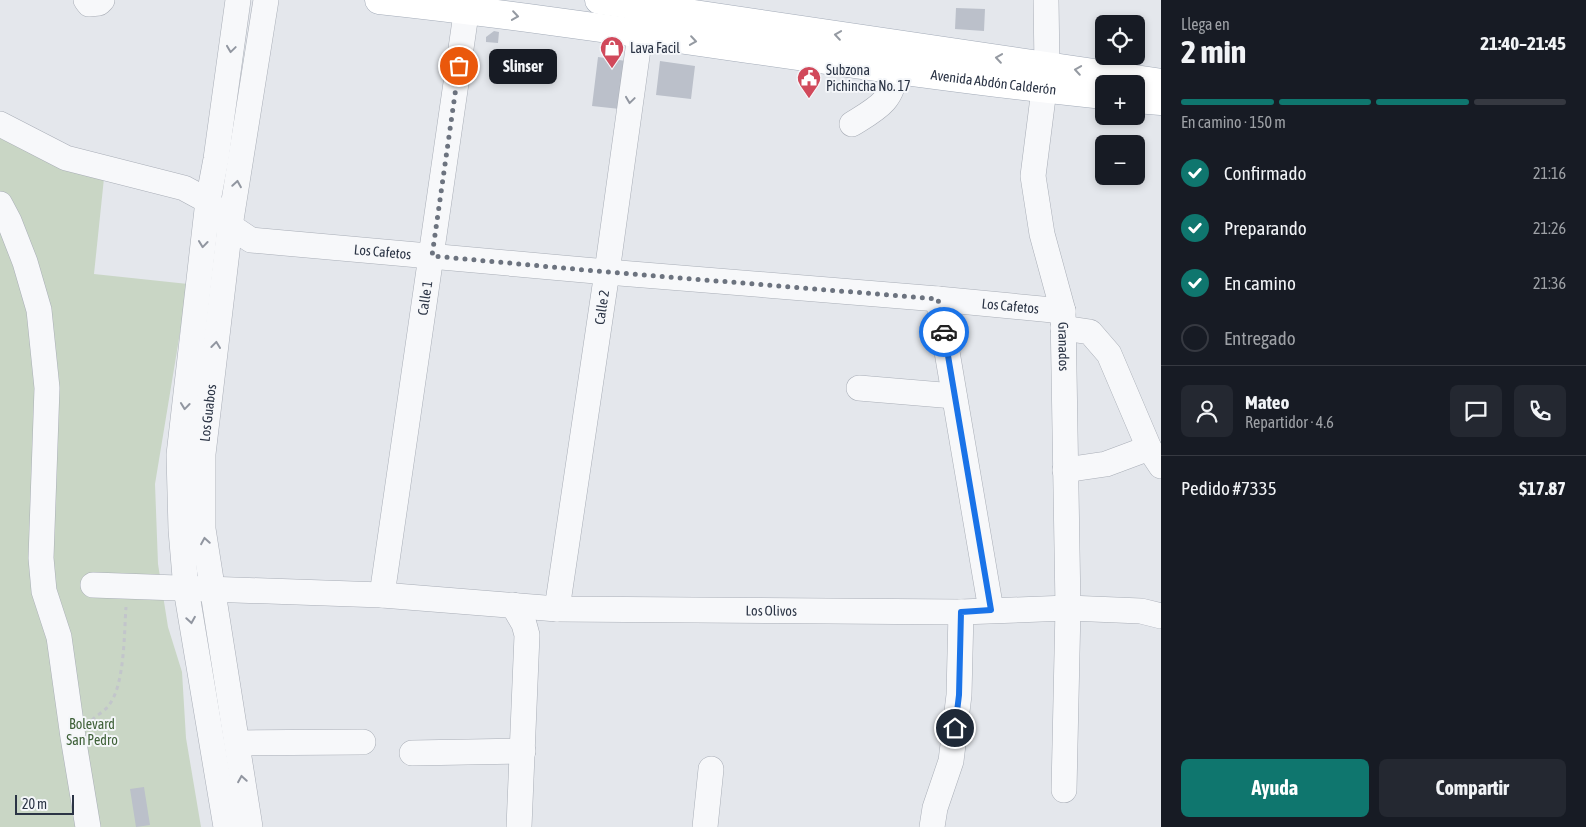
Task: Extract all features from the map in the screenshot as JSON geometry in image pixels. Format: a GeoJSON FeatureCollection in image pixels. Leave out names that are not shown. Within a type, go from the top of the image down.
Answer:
{"type":"FeatureCollection","features":[{"type":"Feature","properties":{"kind":"main road","name":"Avenida Abdón Calderón"},"geometry":{"type":"LineString","coordinates":[[379,0],[468,5],[639,34],[895,70],[1161,82]]}},
{"type":"Feature","properties":{"kind":"main road","name":"Avenida Abdón Calderón"},"geometry":{"type":"LineString","coordinates":[[599,0],[644,6],[1045,77],[1095,92]]}},
{"type":"Feature","properties":{"kind":"main road"},"geometry":{"type":"LineString","coordinates":[[1145,100],[1161,101]]}},
{"type":"Feature","properties":{"kind":"street"},"geometry":{"type":"LineString","coordinates":[[86,0],[90,4],[99,3],[102,0]]}},
{"type":"Feature","properties":{"kind":"street","name":"Los Guabos"},"geometry":{"type":"LineString","coordinates":[[226,827],[186,589],[181,530],[179,455],[208,201],[216,159],[238,0]]}},
{"type":"Feature","properties":{"kind":"street","name":"Los Guabos"},"geometry":{"type":"LineString","coordinates":[[250,827],[203,529],[203,454],[230,226],[266,0]]}},
{"type":"Feature","properties":{"kind":"street","name":"Granados"},"geometry":{"type":"LineString","coordinates":[[1046,0],[1045,77],[1033,176],[1042,234],[1063,320],[1068,608],[1064,790]]}},
{"type":"Feature","properties":{"kind":"street","name":"Calle 1"},"geometry":{"type":"LineString","coordinates":[[382,595],[468,5]]}},
{"type":"Feature","properties":{"kind":"street","name":"Calle 2"},"geometry":{"type":"LineString","coordinates":[[557,609],[644,6]]}},
{"type":"Feature","properties":{"kind":"street"},"geometry":{"type":"LineString","coordinates":[[852,124],[887,100],[895,84],[895,70]]}},
{"type":"Feature","properties":{"kind":"street","name":"Los Cafetos"},"geometry":{"type":"LineString","coordinates":[[0,124],[66,158],[184,188],[208,201],[230,226],[251,240],[938,299],[1063,320],[1090,332],[1109,354],[1155,457]]}},
{"type":"Feature","properties":{"kind":"street"},"geometry":{"type":"LineString","coordinates":[[0,204],[9,221],[25,262],[39,310],[47,388],[42,566],[44,591],[59,637],[88,827]]}},
{"type":"Feature","properties":{"kind":"street"},"geometry":{"type":"LineString","coordinates":[[938,299],[991,610]]}},
{"type":"Feature","properties":{"kind":"street"},"geometry":{"type":"LineString","coordinates":[[859,388],[954,396]]}},
{"type":"Feature","properties":{"kind":"street"},"geometry":{"type":"LineString","coordinates":[[1066,470],[1155,457]]}},
{"type":"Feature","properties":{"kind":"street","name":"Los Olivos"},"geometry":{"type":"LineString","coordinates":[[93,585],[382,595],[557,609],[961,612],[1068,608],[1141,612],[1161,616]]}},
{"type":"Feature","properties":{"kind":"street"},"geometry":{"type":"LineString","coordinates":[[513,606],[524,624],[527,635],[519,827]]}},
{"type":"Feature","properties":{"kind":"street"},"geometry":{"type":"LineString","coordinates":[[932,827],[935,808],[951,761],[959,695],[961,612]]}},
{"type":"Feature","properties":{"kind":"street"},"geometry":{"type":"LineString","coordinates":[[237,743],[363,742]]}},
{"type":"Feature","properties":{"kind":"street"},"geometry":{"type":"LineString","coordinates":[[412,753],[523,751]]}},
{"type":"Feature","properties":{"kind":"street"},"geometry":{"type":"LineString","coordinates":[[705,827],[711,769]]}},
{"type":"Feature","properties":{"kind":"path"},"geometry":{"type":"LineString","coordinates":[[73,737],[109,706],[118,690],[124,644],[127,586]]}},
{"type":"Feature","properties":{"kind":"green space","name":"Bolevard San Pedro"},"geometry":{"type":"Polygon","coordinates":[[[0,132],[104,178],[94,274],[188,284],[155,484],[158,564],[168,627],[182,672],[186,738],[201,827],[0,827],[0,132]]]}},
{"type":"Feature","properties":{"kind":"building"},"geometry":{"type":"Polygon","coordinates":[[[956,8],[985,9],[984,31],[955,29],[956,8]]]}},
{"type":"Feature","properties":{"kind":"building"},"geometry":{"type":"Polygon","coordinates":[[[494,31],[499,32],[498,43],[486,42],[486,37],[494,31]]]}},
{"type":"Feature","properties":{"kind":"building"},"geometry":{"type":"Polygon","coordinates":[[[598,57],[626,61],[620,109],[592,106],[598,57]]]}},
{"type":"Feature","properties":{"kind":"building"},"geometry":{"type":"Polygon","coordinates":[[[660,61],[695,66],[691,99],[656,95],[660,61]]]}},
{"type":"Feature","properties":{"kind":"building"},"geometry":{"type":"Polygon","coordinates":[[[144,787],[150,825],[136,827],[130,789],[144,787]]]}},
{"type":"Feature","properties":{"kind":"way so far"},"geometry":{"type":"LineString","coordinates":[[459,66],[432,256],[938,299],[944,332]]}},
{"type":"Feature","properties":{"kind":"place","name":"Slinser"},"geometry":{"type":"Point","coordinates":[459,66]}},
{"type":"Feature","properties":{"kind":"place","name":"Lava Facil"},"geometry":{"type":"Point","coordinates":[612,69]}},
{"type":"Feature","properties":{"kind":"place","name":"Subzona Pichincha No. 17"},"geometry":{"type":"Point","coordinates":[809,99]}},
{"type":"Feature","properties":{"kind":"route"},"geometry":{"type":"LineString","coordinates":[[944,332],[991,610],[961,612],[959,695],[955,728]]}}]}
